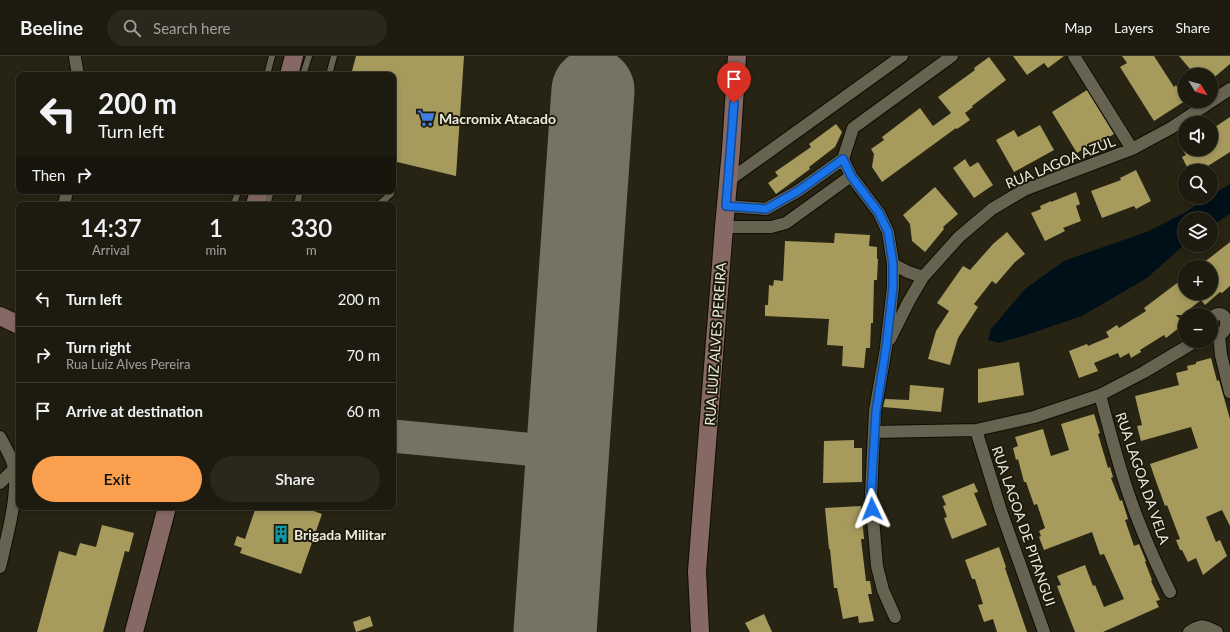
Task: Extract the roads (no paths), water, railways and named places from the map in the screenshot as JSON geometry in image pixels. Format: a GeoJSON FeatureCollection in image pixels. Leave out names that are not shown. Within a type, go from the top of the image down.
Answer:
{"type":"FeatureCollection","features":[{"type":"Feature","properties":{"kind":"street"},"geometry":{"type":"LineString","coordinates":[[279,72],[283,56]]}},
{"type":"Feature","properties":{"kind":"street"},"geometry":{"type":"LineString","coordinates":[[290,72],[294,56]]}},
{"type":"Feature","properties":{"kind":"street","name":"RUA LUIZ ALVES PEREIRA"},"geometry":{"type":"LineString","coordinates":[[700,632],[697,571],[737,56]]}},
{"type":"Feature","properties":{"kind":"street"},"geometry":{"type":"LineString","coordinates":[[728,181],[902,56]]}},
{"type":"Feature","properties":{"kind":"street"},"geometry":{"type":"LineString","coordinates":[[726,206],[766,209],[798,191],[843,159],[854,128],[952,56]]}},
{"type":"Feature","properties":{"kind":"street"},"geometry":{"type":"LineString","coordinates":[[1074,56],[1132,149]]}},
{"type":"Feature","properties":{"kind":"street"},"geometry":{"type":"LineString","coordinates":[[75,58],[77,72]]}},
{"type":"Feature","properties":{"kind":"street","name":"RUA LAGOA AZUL"},"geometry":{"type":"LineString","coordinates":[[886,348],[909,301],[923,277],[959,237],[992,209],[1024,190],[1132,149],[1171,128],[1230,89]]}},
{"type":"Feature","properties":{"kind":"street"},"geometry":{"type":"LineString","coordinates":[[843,159],[851,176],[879,213],[888,232],[893,264],[893,287],[886,348],[876,411],[871,495],[877,566],[883,590],[895,617]]}},
{"type":"Feature","properties":{"kind":"street"},"geometry":{"type":"LineString","coordinates":[[724,227],[771,227],[786,223],[851,176]]}},
{"type":"Feature","properties":{"kind":"street"},"geometry":{"type":"LineString","coordinates":[[798,191],[808,206]]}},
{"type":"Feature","properties":{"kind":"street"},"geometry":{"type":"LineString","coordinates":[[766,209],[771,227]]}},
{"type":"Feature","properties":{"kind":"street"},"geometry":{"type":"LineString","coordinates":[[893,264],[908,272],[923,277]]}},
{"type":"Feature","properties":{"kind":"street"},"geometry":{"type":"LineString","coordinates":[[1218,314],[1228,316],[1229,324],[1228,328],[1223,334],[1218,333]]}},
{"type":"Feature","properties":{"kind":"street"},"geometry":{"type":"LineString","coordinates":[[0,316],[16,324]]}},
{"type":"Feature","properties":{"kind":"street"},"geometry":{"type":"LineString","coordinates":[[1218,346],[1230,392]]}},
{"type":"Feature","properties":{"kind":"street"},"geometry":{"type":"LineString","coordinates":[[874,432],[976,430],[1034,417],[1100,395],[1144,372],[1184,348]]}},
{"type":"Feature","properties":{"kind":"street","name":"RUA LAGOA DA VELA"},"geometry":{"type":"LineString","coordinates":[[1100,395],[1121,470],[1140,524],[1158,568],[1170,592]]}},
{"type":"Feature","properties":{"kind":"street","name":"RUA LAGOA DE PITANGUI"},"geometry":{"type":"LineString","coordinates":[[976,430],[1001,511],[1044,632]]}},
{"type":"Feature","properties":{"kind":"street"},"geometry":{"type":"LineString","coordinates":[[0,437],[11,458],[14,469],[14,496],[0,567]]}},
{"type":"Feature","properties":{"kind":"street"},"geometry":{"type":"LineString","coordinates":[[0,483],[14,469]]}},
{"type":"Feature","properties":{"kind":"street"},"geometry":{"type":"LineString","coordinates":[[134,632],[166,510]]}},
{"type":"Feature","properties":{"kind":"street"},"geometry":{"type":"LineString","coordinates":[[146,632],[176,510]]}},
{"type":"Feature","properties":{"kind":"street"},"geometry":{"type":"LineString","coordinates":[[1189,632],[1197,627],[1207,626],[1217,632]]}},
{"type":"Feature","properties":{"kind":"lane"},"geometry":{"type":"LineString","coordinates":[[268,72],[272,56]]}},
{"type":"Feature","properties":{"kind":"lane"},"geometry":{"type":"LineString","coordinates":[[304,72],[309,56]]}},
{"type":"Feature","properties":{"kind":"lane"},"geometry":{"type":"LineString","coordinates":[[330,72],[334,56]]}},
{"type":"Feature","properties":{"kind":"lane"},"geometry":{"type":"LineString","coordinates":[[382,202],[391,194]]}},
{"type":"Feature","properties":{"kind":"place","name":"Macromix Atacado"},"geometry":{"type":"Point","coordinates":[426,118]}},
{"type":"Feature","properties":{"kind":"place","name":"Brigada Militar"},"geometry":{"type":"Point","coordinates":[281,534]}}]}
